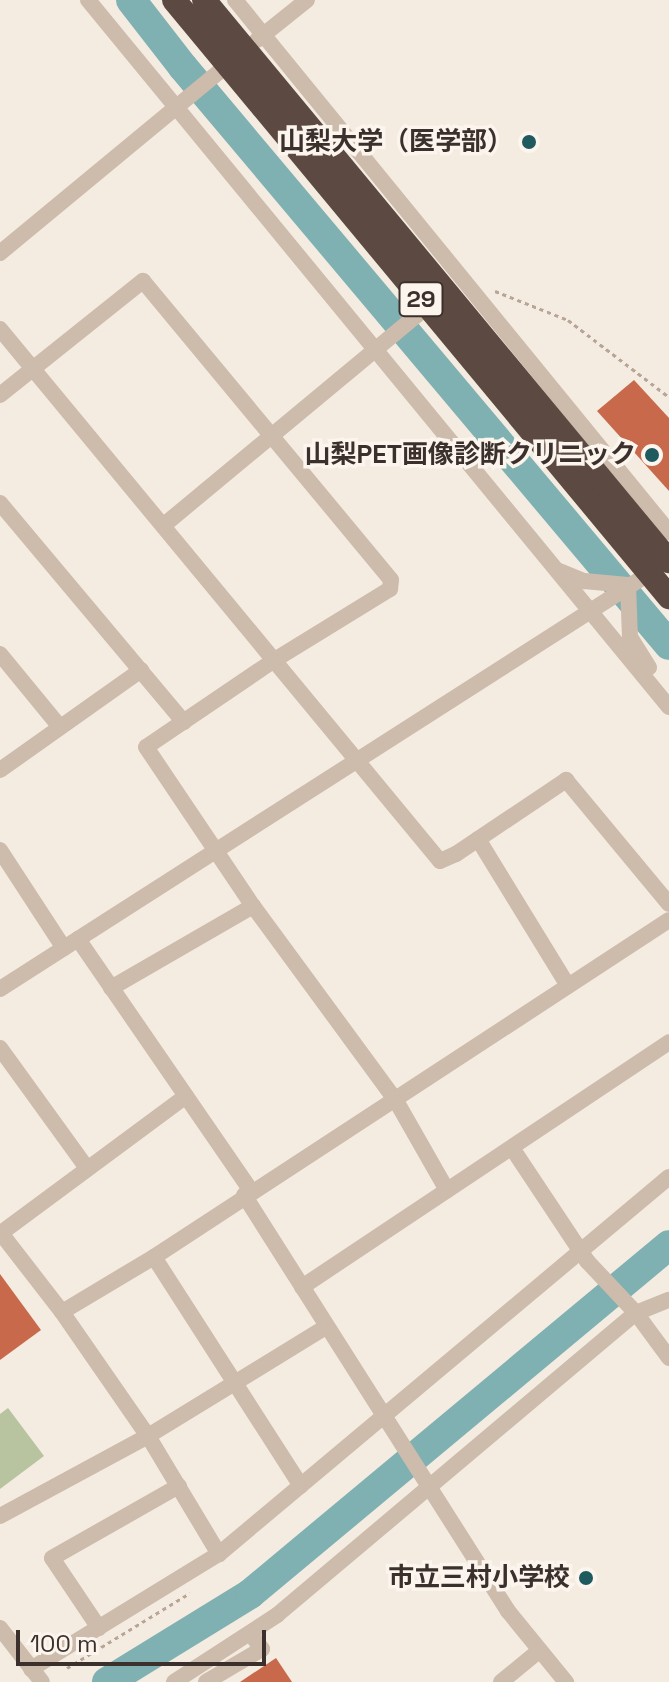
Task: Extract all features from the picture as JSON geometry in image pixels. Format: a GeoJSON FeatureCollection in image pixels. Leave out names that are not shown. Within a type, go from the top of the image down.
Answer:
{"type":"FeatureCollection","features":[{"type":"Feature","properties":{"kind":"highway","name":"29"},"geometry":{"type":"LineString","coordinates":[[174,0],[669,597]]}},
{"type":"Feature","properties":{"kind":"highway","name":"29"},"geometry":{"type":"LineString","coordinates":[[204,0],[669,561]]}},
{"type":"Feature","properties":{"kind":"street"},"geometry":{"type":"LineString","coordinates":[[88,0],[669,707]]}},
{"type":"Feature","properties":{"kind":"street"},"geometry":{"type":"LineString","coordinates":[[235,0],[669,532]]}},
{"type":"Feature","properties":{"kind":"street"},"geometry":{"type":"LineString","coordinates":[[0,253],[307,0]]}},
{"type":"Feature","properties":{"kind":"street"},"geometry":{"type":"LineString","coordinates":[[164,525],[462,277]]}},
{"type":"Feature","properties":{"kind":"street"},"geometry":{"type":"LineString","coordinates":[[0,395],[143,281],[391,580],[390,589],[273,661],[146,747],[219,850],[253,906],[395,1099],[447,1190]]}},
{"type":"Feature","properties":{"kind":"street"},"geometry":{"type":"LineString","coordinates":[[0,329],[440,861],[566,780],[669,904]]}},
{"type":"Feature","properties":{"kind":"street"},"geometry":{"type":"LineString","coordinates":[[623,475],[644,521],[628,616],[634,648],[669,696]]}},
{"type":"Feature","properties":{"kind":"street"},"geometry":{"type":"LineString","coordinates":[[0,503],[184,722]]}},
{"type":"Feature","properties":{"kind":"street"},"geometry":{"type":"LineString","coordinates":[[636,581],[669,561]]}},
{"type":"Feature","properties":{"kind":"street"},"geometry":{"type":"LineString","coordinates":[[555,568],[606,590]]}},
{"type":"Feature","properties":{"kind":"street"},"geometry":{"type":"LineString","coordinates":[[0,989],[589,611],[606,590],[636,581],[669,579]]}},
{"type":"Feature","properties":{"kind":"street"},"geometry":{"type":"LineString","coordinates":[[0,654],[60,727]]}},
{"type":"Feature","properties":{"kind":"street"},"geometry":{"type":"LineString","coordinates":[[0,770],[141,670]]}},
{"type":"Feature","properties":{"kind":"street"},"geometry":{"type":"LineString","coordinates":[[478,839],[568,986]]}},
{"type":"Feature","properties":{"kind":"street"},"geometry":{"type":"LineString","coordinates":[[0,850],[71,944],[111,988],[186,1096],[326,1327],[508,1611],[566,1682]]}},
{"type":"Feature","properties":{"kind":"street"},"geometry":{"type":"LineString","coordinates":[[111,988],[253,906]]}},
{"type":"Feature","properties":{"kind":"street"},"geometry":{"type":"LineString","coordinates":[[62,1312],[154,1257],[247,1193],[669,920]]}},
{"type":"Feature","properties":{"kind":"street"},"geometry":{"type":"LineString","coordinates":[[302,1287],[669,1042]]}},
{"type":"Feature","properties":{"kind":"street"},"geometry":{"type":"LineString","coordinates":[[0,1048],[86,1167]]}},
{"type":"Feature","properties":{"kind":"street"},"geometry":{"type":"LineString","coordinates":[[186,1096],[1,1232],[62,1312],[148,1436],[219,1554]]}},
{"type":"Feature","properties":{"kind":"street"},"geometry":{"type":"LineString","coordinates":[[512,1148],[580,1251],[631,1308],[669,1358]]}},
{"type":"Feature","properties":{"kind":"street"},"geometry":{"type":"LineString","coordinates":[[0,1628],[36,1676],[99,1628],[219,1554],[669,1177]]}},
{"type":"Feature","properties":{"kind":"street"},"geometry":{"type":"LineString","coordinates":[[154,1257],[301,1486]]}},
{"type":"Feature","properties":{"kind":"street"},"geometry":{"type":"LineString","coordinates":[[174,1682],[250,1633],[429,1488],[631,1308],[669,1300]]}},
{"type":"Feature","properties":{"kind":"street"},"geometry":{"type":"LineString","coordinates":[[0,1516],[148,1436],[326,1327]]}},
{"type":"Feature","properties":{"kind":"street"},"geometry":{"type":"LineString","coordinates":[[99,1628],[52,1558],[179,1486]]}},
{"type":"Feature","properties":{"kind":"street"},"geometry":{"type":"LineString","coordinates":[[206,1682],[262,1649],[250,1633]]}},
{"type":"Feature","properties":{"kind":"street"},"geometry":{"type":"LineString","coordinates":[[501,1682],[540,1650]]}},
{"type":"Feature","properties":{"kind":"path"},"geometry":{"type":"LineString","coordinates":[[462,277],[568,320],[669,397]]}},
{"type":"Feature","properties":{"kind":"green space"},"geometry":{"type":"Polygon","coordinates":[[[8,1408],[44,1456],[0,1489],[0,1414],[8,1408]]]}},
{"type":"Feature","properties":{"kind":"building","name":"山梨PET画像診断クリニック"},"geometry":{"type":"Polygon","coordinates":[[[634,380],[669,418],[669,491],[597,411],[634,380]]]}},
{"type":"Feature","properties":{"kind":"building"},"geometry":{"type":"Polygon","coordinates":[[[0,1274],[41,1330],[0,1360],[0,1274]]]}},
{"type":"Feature","properties":{"kind":"building"},"geometry":{"type":"Polygon","coordinates":[[[276,1658],[292,1682],[240,1682],[276,1658]]]}},
{"type":"Feature","properties":{"kind":"waterway"},"geometry":{"type":"LineString","coordinates":[[131,0],[183,67],[669,645]]}},
{"type":"Feature","properties":{"kind":"waterway"},"geometry":{"type":"LineString","coordinates":[[107,1682],[250,1594],[669,1245]]}},
{"type":"Feature","properties":{"kind":"place","name":"山梨大学（医学部）"},"geometry":{"type":"Point","coordinates":[529,142]}},
{"type":"Feature","properties":{"kind":"place","name":"山梨PET画像診断クリニック"},"geometry":{"type":"Point","coordinates":[652,455]}},
{"type":"Feature","properties":{"kind":"place","name":"市立三村小学校"},"geometry":{"type":"Point","coordinates":[586,1578]}}]}
